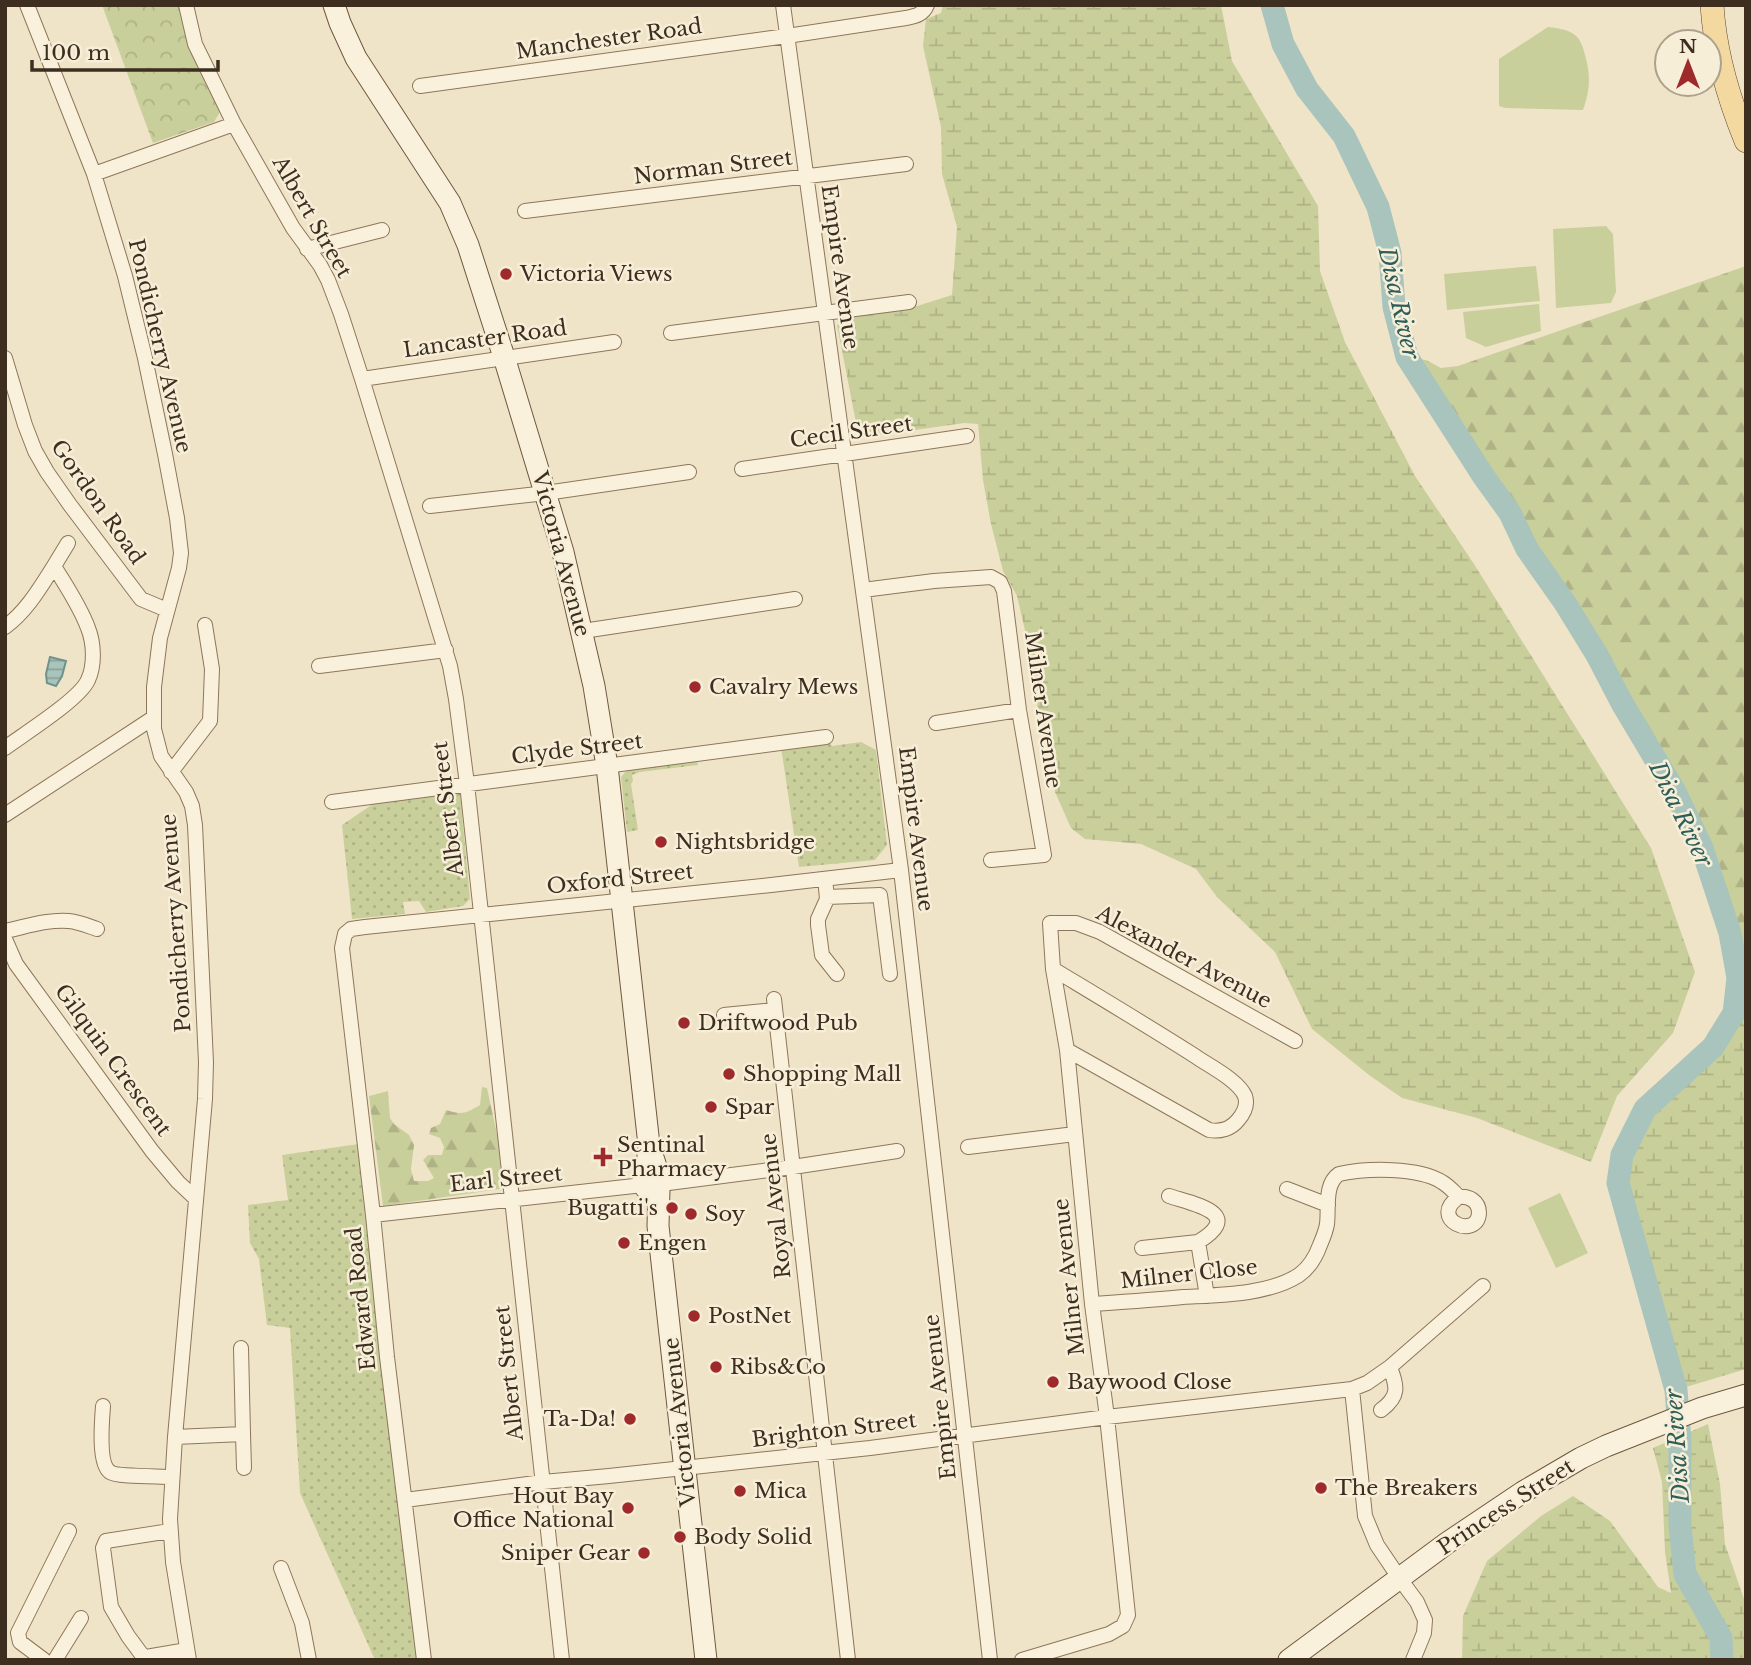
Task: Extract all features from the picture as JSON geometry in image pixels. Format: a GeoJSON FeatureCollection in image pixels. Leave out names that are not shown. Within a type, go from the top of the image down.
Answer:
{"type":"FeatureCollection","features":[{"type":"Feature","properties":{"kind":"main road"},"geometry":{"type":"LineString","coordinates":[[1712,5],[1721,69],[1731,105],[1746,141]]}},
{"type":"Feature","properties":{"kind":"street","name":"Pondicherry Avenue"},"geometry":{"type":"LineString","coordinates":[[27,5],[94,174],[125,276],[145,358],[177,518],[181,553],[160,638],[155,669],[153,718],[159,748],[171,772],[186,792],[192,806],[195,825],[206,1062],[203,1130],[175,1437],[170,1531],[188,1655]]}},
{"type":"Feature","properties":{"kind":"street","name":"Albert Street"},"geometry":{"type":"LineString","coordinates":[[186,5],[195,44],[234,124],[293,228],[328,280],[362,379],[446,650],[456,699],[467,783],[562,1660]]}},
{"type":"Feature","properties":{"kind":"street","name":"Victoria Avenue"},"geometry":{"type":"LineString","coordinates":[[334,5],[356,58],[450,203],[468,245],[546,493],[583,631],[607,766],[706,1660]]}},
{"type":"Feature","properties":{"kind":"street","name":"Empire Avenue"},"geometry":{"type":"LineString","coordinates":[[783,5],[901,870],[990,1660]]}},
{"type":"Feature","properties":{"kind":"street","name":"Manchester Road"},"geometry":{"type":"LineString","coordinates":[[420,86],[906,18],[918,15],[926,7]]}},
{"type":"Feature","properties":{"kind":"street"},"geometry":{"type":"LineString","coordinates":[[94,174],[234,124]]}},
{"type":"Feature","properties":{"kind":"street","name":"Norman Street"},"geometry":{"type":"LineString","coordinates":[[525,211],[906,164]]}},
{"type":"Feature","properties":{"kind":"street"},"geometry":{"type":"LineString","coordinates":[[307,249],[382,230]]}},
{"type":"Feature","properties":{"kind":"street"},"geometry":{"type":"LineString","coordinates":[[671,333],[909,302]]}},
{"type":"Feature","properties":{"kind":"street","name":"Lancaster Road"},"geometry":{"type":"LineString","coordinates":[[362,379],[614,342]]}},
{"type":"Feature","properties":{"kind":"street","name":"Gordon Road"},"geometry":{"type":"LineString","coordinates":[[5,358],[25,425],[35,452],[47,472],[136,593],[144,601],[167,610]]}},
{"type":"Feature","properties":{"kind":"street","name":"Cecil Street"},"geometry":{"type":"LineString","coordinates":[[742,468],[967,436]]}},
{"type":"Feature","properties":{"kind":"street"},"geometry":{"type":"LineString","coordinates":[[430,506],[546,493],[689,472]]}},
{"type":"Feature","properties":{"kind":"street"},"geometry":{"type":"LineString","coordinates":[[5,627],[26,607],[68,542]]}},
{"type":"Feature","properties":{"kind":"street"},"geometry":{"type":"LineString","coordinates":[[5,748],[83,689],[91,671],[93,653],[88,627],[54,566]]}},
{"type":"Feature","properties":{"kind":"street","name":"Milner Avenue"},"geometry":{"type":"LineString","coordinates":[[863,590],[991,577],[1000,582],[1004,591],[1019,710],[1044,855],[991,860]]}},
{"type":"Feature","properties":{"kind":"street"},"geometry":{"type":"LineString","coordinates":[[583,631],[795,599]]}},
{"type":"Feature","properties":{"kind":"street"},"geometry":{"type":"LineString","coordinates":[[171,772],[210,721],[212,669],[205,625]]}},
{"type":"Feature","properties":{"kind":"street"},"geometry":{"type":"LineString","coordinates":[[319,666],[446,650]]}},
{"type":"Feature","properties":{"kind":"street"},"geometry":{"type":"LineString","coordinates":[[936,723],[1019,710]]}},
{"type":"Feature","properties":{"kind":"street"},"geometry":{"type":"LineString","coordinates":[[6,810],[153,718]]}},
{"type":"Feature","properties":{"kind":"street","name":"Clyde Street"},"geometry":{"type":"LineString","coordinates":[[332,802],[826,737]]}},
{"type":"Feature","properties":{"kind":"street","name":"Oxford Street"},"geometry":{"type":"LineString","coordinates":[[345,934],[356,928],[901,870]]}},
{"type":"Feature","properties":{"kind":"street"},"geometry":{"type":"LineString","coordinates":[[825,879],[827,897],[818,919],[819,935],[822,954],[837,974]]}},
{"type":"Feature","properties":{"kind":"street"},"geometry":{"type":"LineString","coordinates":[[827,897],[880,895],[890,974]]}},
{"type":"Feature","properties":{"kind":"street"},"geometry":{"type":"LineString","coordinates":[[5,931],[67,921],[97,929]]}},
{"type":"Feature","properties":{"kind":"street","name":"Milner Avenue"},"geometry":{"type":"LineString","coordinates":[[1022,1660],[1103,1637],[1123,1626],[1128,1611],[1066,1051],[1053,969],[1050,923]]}},
{"type":"Feature","properties":{"kind":"street","name":"Alexander Avenue"},"geometry":{"type":"LineString","coordinates":[[1050,923],[1076,923],[1100,932],[1295,1041]]}},
{"type":"Feature","properties":{"kind":"street","name":"Edward Road"},"geometry":{"type":"LineString","coordinates":[[345,934],[342,948],[424,1660]]}},
{"type":"Feature","properties":{"kind":"street","name":"Gilquin Crescent"},"geometry":{"type":"LineString","coordinates":[[5,939],[16,964],[152,1151],[196,1199]]}},
{"type":"Feature","properties":{"kind":"street"},"geometry":{"type":"LineString","coordinates":[[1053,969],[1230,1079],[1244,1094],[1245,1108],[1232,1126],[1219,1131],[1209,1130],[1066,1051]]}},
{"type":"Feature","properties":{"kind":"street","name":"Royal Avenue"},"geometry":{"type":"LineString","coordinates":[[724,1015],[775,1004],[848,1660]]}},
{"type":"Feature","properties":{"kind":"street"},"geometry":{"type":"LineString","coordinates":[[968,1147],[1075,1134]]}},
{"type":"Feature","properties":{"kind":"street","name":"Earl Street"},"geometry":{"type":"LineString","coordinates":[[373,1215],[793,1167],[897,1151]]}},
{"type":"Feature","properties":{"kind":"street","name":"Milner Close"},"geometry":{"type":"LineString","coordinates":[[1092,1304],[1256,1290],[1274,1286],[1302,1273],[1312,1262],[1327,1227],[1329,1193],[1334,1177],[1346,1172],[1413,1172],[1445,1184],[1459,1197]]}},
{"type":"Feature","properties":{"kind":"street"},"geometry":{"type":"LineString","coordinates":[[1287,1189],[1328,1205]]}},
{"type":"Feature","properties":{"kind":"street"},"geometry":{"type":"LineString","coordinates":[[1142,1248],[1198,1242],[1215,1228],[1217,1221],[1213,1211],[1169,1196]]}},
{"type":"Feature","properties":{"kind":"street"},"geometry":{"type":"LineString","coordinates":[[1198,1242],[1207,1296]]}},
{"type":"Feature","properties":{"kind":"street"},"geometry":{"type":"LineString","coordinates":[[1413,1660],[1424,1633],[1425,1620],[1417,1602],[1377,1545],[1365,1516],[1352,1389],[1367,1383],[1390,1367],[1483,1286]]}},
{"type":"Feature","properties":{"kind":"street"},"geometry":{"type":"LineString","coordinates":[[241,1348],[244,1468]]}},
{"type":"Feature","properties":{"kind":"street"},"geometry":{"type":"LineString","coordinates":[[1381,1410],[1391,1403],[1396,1391],[1390,1367]]}},
{"type":"Feature","properties":{"kind":"street","name":"Brighton Street"},"geometry":{"type":"LineString","coordinates":[[405,1500],[1352,1389]]}},
{"type":"Feature","properties":{"kind":"street","name":"Princess Street"},"geometry":{"type":"LineString","coordinates":[[1289,1660],[1447,1543],[1523,1492],[1581,1458],[1702,1408],[1746,1395]]}},
{"type":"Feature","properties":{"kind":"street"},"geometry":{"type":"LineString","coordinates":[[103,1406],[102,1441],[107,1470],[117,1475],[172,1477]]}},
{"type":"Feature","properties":{"kind":"street"},"geometry":{"type":"LineString","coordinates":[[175,1437],[243,1434]]}},
{"type":"Feature","properties":{"kind":"street"},"geometry":{"type":"LineString","coordinates":[[44,1660],[27,1655],[18,1633],[69,1531]]}},
{"type":"Feature","properties":{"kind":"street"},"geometry":{"type":"LineString","coordinates":[[170,1531],[106,1541],[103,1548],[109,1600],[114,1614],[142,1656],[188,1655]]}},
{"type":"Feature","properties":{"kind":"street"},"geometry":{"type":"LineString","coordinates":[[281,1568],[302,1623],[309,1660]]}},
{"type":"Feature","properties":{"kind":"street"},"geometry":{"type":"LineString","coordinates":[[55,1660],[81,1618]]}},
{"type":"Feature","properties":{"kind":"street"},"geometry":{"type":"LineString","coordinates":[[1400,1660],[1418,1644]]}},
{"type":"Feature","properties":{"kind":"green space"},"geometry":{"type":"Polygon","coordinates":[[[102,5],[181,5],[188,44],[220,112],[214,122],[153,143],[102,5]]]}},
{"type":"Feature","properties":{"kind":"green space"},"geometry":{"type":"Polygon","coordinates":[[[943,5],[1221,5],[1232,61],[1318,206],[1320,271],[1345,342],[1415,476],[1474,564],[1651,848],[1695,972],[1673,1033],[1617,1096],[1591,1162],[1477,1118],[1402,1098],[1312,1029],[1275,952],[1217,897],[1196,869],[1141,844],[1085,839],[1071,828],[1055,792],[1049,742],[1035,698],[1030,652],[1017,596],[1003,571],[991,524],[983,480],[978,424],[964,423],[859,438],[837,325],[849,317],[911,308],[952,295],[957,227],[942,174],[941,127],[923,46],[926,19],[941,13],[943,5]]]}},
{"type":"Feature","properties":{"kind":"green space"},"geometry":{"type":"Polygon","coordinates":[[[1548,27],[1572,33],[1582,44],[1589,76],[1583,110],[1499,106],[1499,59],[1548,27]]]}},
{"type":"Feature","properties":{"kind":"green space"},"geometry":{"type":"Polygon","coordinates":[[[1606,226],[1613,234],[1616,292],[1611,303],[1556,308],[1553,229],[1606,226]]]}},
{"type":"Feature","properties":{"kind":"green space"},"geometry":{"type":"Polygon","coordinates":[[[1536,266],[1540,301],[1447,310],[1444,274],[1536,266]]]}},
{"type":"Feature","properties":{"kind":"green space"},"geometry":{"type":"Polygon","coordinates":[[[1746,266],[1746,954],[1730,933],[1702,848],[1675,792],[1565,602],[1527,549],[1510,513],[1407,357],[1426,360],[1441,368],[1458,366],[1746,266]]]}},
{"type":"Feature","properties":{"kind":"green space"},"geometry":{"type":"Polygon","coordinates":[[[1539,304],[1541,331],[1486,347],[1466,338],[1463,312],[1539,304]]]}},
{"type":"Feature","properties":{"kind":"green space"},"geometry":{"type":"Polygon","coordinates":[[[828,742],[832,746],[861,742],[876,750],[887,845],[875,860],[799,867],[781,747],[828,742]]]}},
{"type":"Feature","properties":{"kind":"green space"},"geometry":{"type":"Polygon","coordinates":[[[697,760],[698,765],[632,775],[638,830],[627,832],[621,777],[627,770],[697,760]]]}},
{"type":"Feature","properties":{"kind":"green space"},"geometry":{"type":"Polygon","coordinates":[[[460,792],[470,899],[463,906],[426,912],[419,901],[403,902],[405,914],[352,919],[342,825],[373,804],[460,792]]]}},
{"type":"Feature","properties":{"kind":"green space"},"geometry":{"type":"Polygon","coordinates":[[[1730,933],[1746,954],[1746,1369],[1676,1390],[1618,1183],[1622,1155],[1645,1109],[1713,1047],[1734,1013],[1738,978],[1730,933]]]}},
{"type":"Feature","properties":{"kind":"green space"},"geometry":{"type":"Polygon","coordinates":[[[482,1087],[487,1088],[501,1153],[500,1189],[383,1206],[369,1096],[388,1091],[390,1118],[409,1135],[414,1145],[411,1169],[414,1181],[428,1181],[434,1178],[423,1160],[428,1155],[442,1155],[444,1147],[440,1138],[429,1134],[431,1128],[440,1124],[446,1110],[463,1113],[480,1105],[482,1087]]]}},
{"type":"Feature","properties":{"kind":"green space"},"geometry":{"type":"Polygon","coordinates":[[[359,1144],[417,1660],[375,1660],[300,1493],[290,1328],[267,1325],[259,1259],[250,1243],[248,1205],[288,1200],[282,1155],[359,1144]]]}},
{"type":"Feature","properties":{"kind":"green space"},"geometry":{"type":"Polygon","coordinates":[[[1560,1193],[1588,1253],[1556,1268],[1528,1208],[1560,1193]]]}},
{"type":"Feature","properties":{"kind":"green space"},"geometry":{"type":"Polygon","coordinates":[[[1708,1424],[1720,1484],[1725,1544],[1744,1599],[1746,1660],[1462,1660],[1463,1616],[1487,1561],[1541,1516],[1573,1496],[1610,1521],[1658,1587],[1671,1593],[1665,1552],[1662,1482],[1653,1448],[1708,1424]]]}},
{"type":"Feature","properties":{"kind":"water"},"geometry":{"type":"Polygon","coordinates":[[[50,657],[66,661],[56,686],[47,683],[50,657]]]}},
{"type":"Feature","properties":{"kind":"waterway","name":"Disa River"},"geometry":{"type":"LineString","coordinates":[[1272,5],[1283,44],[1307,89],[1344,136],[1378,207],[1390,253],[1394,307],[1407,357],[1510,513],[1527,549],[1597,655],[1675,792],[1702,848],[1730,933],[1738,978],[1734,1013],[1713,1047],[1645,1109],[1622,1155],[1618,1183],[1676,1390],[1680,1441],[1680,1525],[1685,1574],[1721,1638],[1722,1660]]}},
{"type":"Feature","properties":{"kind":"place","name":"Victoria Views"},"geometry":{"type":"Point","coordinates":[506,274]}},
{"type":"Feature","properties":{"kind":"place","name":"Cavalry Mews"},"geometry":{"type":"Point","coordinates":[695,687]}},
{"type":"Feature","properties":{"kind":"place","name":"Nightsbridge"},"geometry":{"type":"Point","coordinates":[661,842]}},
{"type":"Feature","properties":{"kind":"place","name":"Driftwood Pub"},"geometry":{"type":"Point","coordinates":[684,1023]}},
{"type":"Feature","properties":{"kind":"place","name":"Shopping Mall"},"geometry":{"type":"Point","coordinates":[729,1074]}},
{"type":"Feature","properties":{"kind":"place","name":"Spar"},"geometry":{"type":"Point","coordinates":[711,1107]}},
{"type":"Feature","properties":{"kind":"place","name":"Sentinal Pharmacy"},"geometry":{"type":"Point","coordinates":[603,1157]}},
{"type":"Feature","properties":{"kind":"place","name":"Bugatti's"},"geometry":{"type":"Point","coordinates":[672,1208]}},
{"type":"Feature","properties":{"kind":"place","name":"Soy"},"geometry":{"type":"Point","coordinates":[691,1214]}},
{"type":"Feature","properties":{"kind":"place","name":"Engen"},"geometry":{"type":"Point","coordinates":[624,1243]}},
{"type":"Feature","properties":{"kind":"place","name":"PostNet"},"geometry":{"type":"Point","coordinates":[694,1316]}},
{"type":"Feature","properties":{"kind":"place","name":"Ribs&Co"},"geometry":{"type":"Point","coordinates":[716,1367]}},
{"type":"Feature","properties":{"kind":"place","name":"Baywood Close"},"geometry":{"type":"Point","coordinates":[1053,1382]}},
{"type":"Feature","properties":{"kind":"place","name":"Ta-Da!"},"geometry":{"type":"Point","coordinates":[630,1419]}},
{"type":"Feature","properties":{"kind":"place","name":"The Breakers"},"geometry":{"type":"Point","coordinates":[1321,1488]}},
{"type":"Feature","properties":{"kind":"place","name":"Mica"},"geometry":{"type":"Point","coordinates":[740,1491]}},
{"type":"Feature","properties":{"kind":"place","name":"Hout Bay Office National"},"geometry":{"type":"Point","coordinates":[628,1508]}},
{"type":"Feature","properties":{"kind":"place","name":"Body Solid"},"geometry":{"type":"Point","coordinates":[680,1537]}},
{"type":"Feature","properties":{"kind":"place","name":"Sniper Gear"},"geometry":{"type":"Point","coordinates":[644,1553]}}]}
